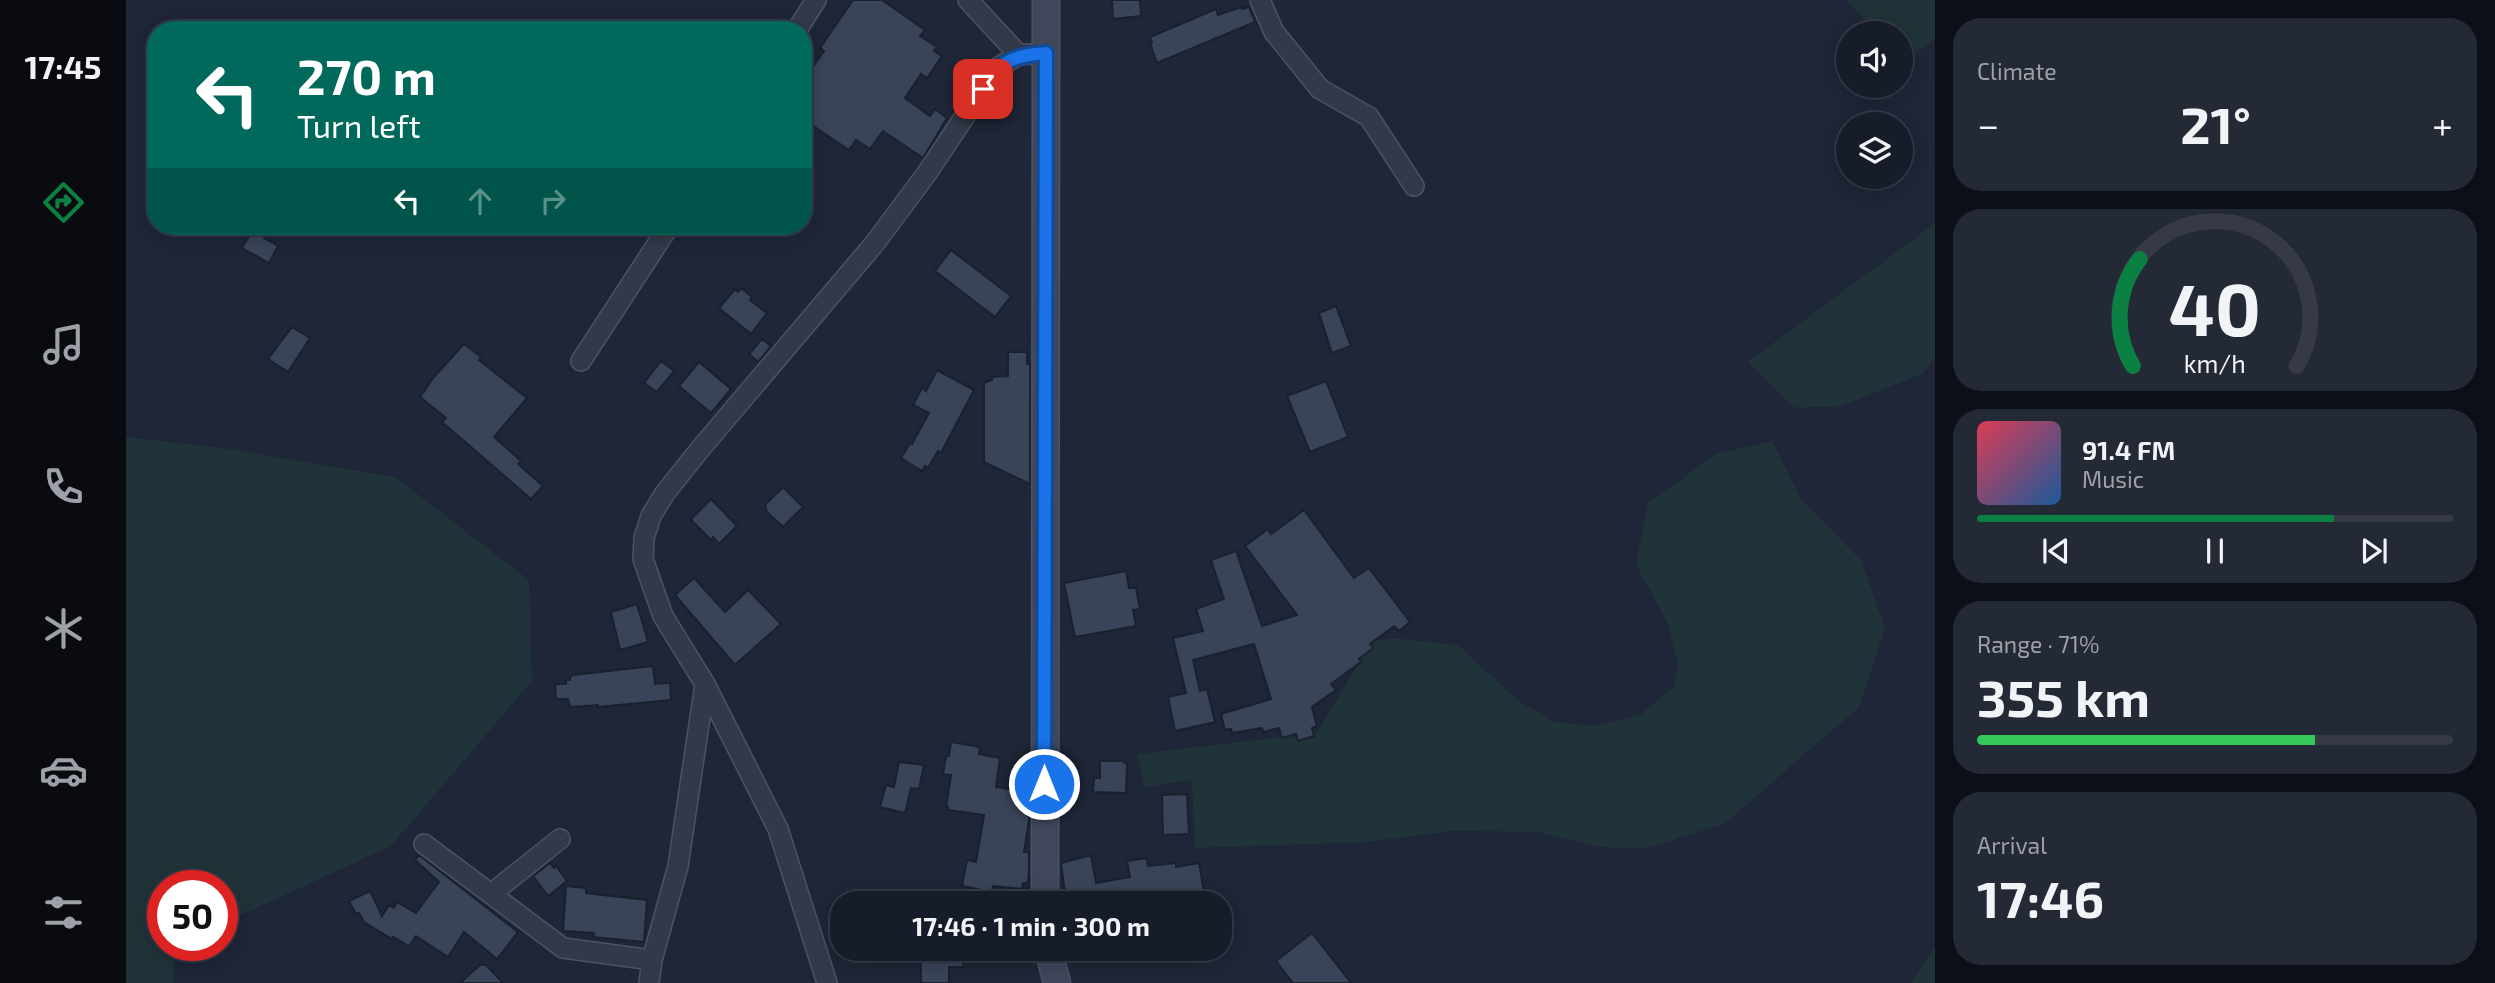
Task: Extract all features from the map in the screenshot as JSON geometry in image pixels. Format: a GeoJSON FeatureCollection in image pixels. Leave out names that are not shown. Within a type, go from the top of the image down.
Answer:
{"type":"FeatureCollection","features":[{"type":"Feature","properties":{"kind":"main road"},"geometry":{"type":"LineString","coordinates":[[1045,891],[1046,0]]}},
{"type":"Feature","properties":{"kind":"main road"},"geometry":{"type":"LineString","coordinates":[[1051,961],[1057,983]]}},
{"type":"Feature","properties":{"kind":"street"},"geometry":{"type":"LineString","coordinates":[[803,21],[816,0]]}},
{"type":"Feature","properties":{"kind":"street"},"geometry":{"type":"LineString","coordinates":[[968,0],[1019,55]]}},
{"type":"Feature","properties":{"kind":"street"},"geometry":{"type":"LineString","coordinates":[[1260,0],[1274,32],[1320,89],[1368,117],[1414,186]]}},
{"type":"Feature","properties":{"kind":"street"},"geometry":{"type":"LineString","coordinates":[[827,983],[778,829],[705,684],[663,615],[643,559],[644,538],[651,516],[665,493],[875,243],[927,173],[997,68],[1019,55],[1046,53]]}},
{"type":"Feature","properties":{"kind":"street"},"geometry":{"type":"LineString","coordinates":[[581,361],[663,235]]}},
{"type":"Feature","properties":{"kind":"street"},"geometry":{"type":"LineString","coordinates":[[649,983],[652,960],[678,866],[705,684]]}},
{"type":"Feature","properties":{"kind":"street"},"geometry":{"type":"LineString","coordinates":[[491,894],[560,839]]}},
{"type":"Feature","properties":{"kind":"street"},"geometry":{"type":"LineString","coordinates":[[424,844],[562,948],[652,960]]}},
{"type":"Feature","properties":{"kind":"green space"},"geometry":{"type":"Polygon","coordinates":[[[1846,0],[1935,0],[1935,40],[1913,55],[1913,21],[1866,21],[1846,0]]]}},
{"type":"Feature","properties":{"kind":"green space"},"geometry":{"type":"Polygon","coordinates":[[[1935,223],[1935,359],[1922,374],[1841,406],[1795,408],[1748,362],[1935,223]]]}},
{"type":"Feature","properties":{"kind":"green space"},"geometry":{"type":"Polygon","coordinates":[[[126,437],[231,449],[395,477],[529,580],[532,681],[391,846],[238,917],[238,870],[147,870],[147,961],[173,961],[174,983],[126,983],[126,437]]]}},
{"type":"Feature","properties":{"kind":"green space"},"geometry":{"type":"Polygon","coordinates":[[[1772,441],[1801,499],[1861,560],[1885,628],[1859,707],[1724,824],[1644,849],[1600,847],[1538,832],[1453,831],[1367,842],[1195,848],[1192,779],[1145,788],[1137,754],[1317,733],[1372,641],[1393,638],[1458,645],[1519,701],[1554,722],[1596,726],[1640,715],[1674,686],[1678,665],[1667,622],[1636,565],[1648,503],[1716,454],[1772,441]]]}},
{"type":"Feature","properties":{"kind":"green space"},"geometry":{"type":"Polygon","coordinates":[[[1935,947],[1935,983],[1910,983],[1935,947]]]}},
{"type":"Feature","properties":{"kind":"building"},"geometry":{"type":"Polygon","coordinates":[[[853,0],[882,0],[925,30],[920,36],[937,47],[934,51],[942,56],[927,78],[921,74],[905,98],[930,116],[935,109],[947,118],[923,158],[883,131],[870,149],[856,140],[849,150],[812,125],[812,68],[824,51],[820,48],[853,0]]]}},
{"type":"Feature","properties":{"kind":"building"},"geometry":{"type":"Polygon","coordinates":[[[1112,0],[1140,0],[1141,16],[1113,19],[1112,0]]]}},
{"type":"Feature","properties":{"kind":"building"},"geometry":{"type":"Polygon","coordinates":[[[1249,7],[1255,22],[1157,63],[1150,37],[1216,9],[1218,15],[1249,7]]]}},
{"type":"Feature","properties":{"kind":"building"},"geometry":{"type":"Polygon","coordinates":[[[250,235],[266,235],[264,238],[278,246],[269,263],[242,248],[250,235]]]}},
{"type":"Feature","properties":{"kind":"building"},"geometry":{"type":"Polygon","coordinates":[[[951,250],[1011,296],[995,317],[935,271],[951,250]]]}},
{"type":"Feature","properties":{"kind":"building"},"geometry":{"type":"Polygon","coordinates":[[[741,288],[752,297],[750,300],[767,313],[751,334],[719,308],[735,289],[738,292],[741,288]]]}},
{"type":"Feature","properties":{"kind":"building"},"geometry":{"type":"Polygon","coordinates":[[[1336,306],[1351,346],[1332,353],[1319,313],[1336,306]]]}},
{"type":"Feature","properties":{"kind":"building"},"geometry":{"type":"Polygon","coordinates":[[[292,327],[310,338],[288,372],[268,359],[292,327]]]}},
{"type":"Feature","properties":{"kind":"building"},"geometry":{"type":"Polygon","coordinates":[[[762,339],[771,346],[758,362],[749,354],[762,339]]]}},
{"type":"Feature","properties":{"kind":"building"},"geometry":{"type":"Polygon","coordinates":[[[464,344],[481,357],[479,360],[527,398],[494,437],[521,461],[518,464],[543,486],[531,499],[442,422],[446,418],[420,397],[464,344]]]}},
{"type":"Feature","properties":{"kind":"building"},"geometry":{"type":"Polygon","coordinates":[[[1008,352],[1027,352],[1027,364],[1030,364],[1030,484],[984,462],[984,383],[992,380],[992,377],[1008,376],[1008,352]]]}},
{"type":"Feature","properties":{"kind":"building"},"geometry":{"type":"Polygon","coordinates":[[[661,361],[674,371],[657,392],[644,383],[661,361]]]}},
{"type":"Feature","properties":{"kind":"building"},"geometry":{"type":"Polygon","coordinates":[[[699,362],[731,389],[711,413],[679,386],[699,362]]]}},
{"type":"Feature","properties":{"kind":"building"},"geometry":{"type":"Polygon","coordinates":[[[937,370],[974,390],[941,453],[938,451],[928,468],[925,466],[922,471],[901,458],[929,413],[913,405],[922,388],[926,391],[937,370]]]}},
{"type":"Feature","properties":{"kind":"building"},"geometry":{"type":"Polygon","coordinates":[[[1326,381],[1348,437],[1310,452],[1287,396],[1326,381]]]}},
{"type":"Feature","properties":{"kind":"building"},"geometry":{"type":"Polygon","coordinates":[[[783,487],[803,507],[783,527],[767,512],[765,505],[783,487]]]}},
{"type":"Feature","properties":{"kind":"building"},"geometry":{"type":"Polygon","coordinates":[[[711,499],[737,526],[719,544],[713,537],[711,540],[692,521],[711,499]]]}},
{"type":"Feature","properties":{"kind":"building"},"geometry":{"type":"Polygon","coordinates":[[[1304,510],[1354,578],[1369,568],[1410,622],[1399,631],[1394,626],[1370,644],[1373,648],[1359,659],[1361,662],[1331,684],[1336,690],[1312,707],[1317,726],[1312,728],[1314,736],[1298,741],[1296,734],[1282,738],[1279,728],[1263,732],[1262,728],[1232,733],[1231,729],[1225,730],[1221,714],[1271,699],[1254,644],[1193,660],[1200,691],[1207,689],[1215,722],[1175,731],[1168,697],[1186,693],[1173,638],[1203,631],[1196,609],[1224,599],[1211,560],[1236,551],[1262,626],[1297,615],[1245,546],[1268,529],[1271,534],[1304,510]]]}},
{"type":"Feature","properties":{"kind":"building"},"geometry":{"type":"Polygon","coordinates":[[[1126,571],[1129,588],[1136,588],[1140,609],[1133,610],[1136,626],[1075,637],[1064,583],[1126,571]]]}},
{"type":"Feature","properties":{"kind":"building"},"geometry":{"type":"Polygon","coordinates":[[[694,578],[725,612],[748,590],[781,624],[735,665],[675,595],[694,578]]]}},
{"type":"Feature","properties":{"kind":"building"},"geometry":{"type":"Polygon","coordinates":[[[637,604],[648,642],[620,650],[611,612],[637,604]]]}},
{"type":"Feature","properties":{"kind":"building"},"geometry":{"type":"Polygon","coordinates":[[[653,666],[655,684],[670,683],[671,700],[570,707],[568,699],[556,699],[555,684],[566,684],[566,680],[570,680],[573,675],[653,666]]]}},
{"type":"Feature","properties":{"kind":"building"},"geometry":{"type":"Polygon","coordinates":[[[951,742],[980,747],[979,754],[1000,758],[996,787],[1027,792],[1025,807],[1029,808],[1029,820],[1024,852],[1029,852],[1029,870],[1028,883],[1023,883],[1022,889],[993,886],[991,891],[986,891],[962,886],[967,860],[976,862],[984,815],[948,810],[946,807],[951,775],[943,774],[946,756],[949,756],[951,742]]]}},
{"type":"Feature","properties":{"kind":"building"},"geometry":{"type":"Polygon","coordinates":[[[1100,761],[1127,763],[1126,793],[1093,792],[1094,778],[1100,778],[1100,761]]]}},
{"type":"Feature","properties":{"kind":"building"},"geometry":{"type":"Polygon","coordinates":[[[899,762],[924,765],[919,789],[911,788],[905,813],[880,807],[886,785],[894,787],[899,762]]]}},
{"type":"Feature","properties":{"kind":"building"},"geometry":{"type":"Polygon","coordinates":[[[1187,794],[1189,834],[1163,835],[1162,795],[1187,794]]]}},
{"type":"Feature","properties":{"kind":"building"},"geometry":{"type":"Polygon","coordinates":[[[419,855],[518,932],[497,959],[464,932],[448,957],[416,936],[409,946],[392,936],[395,941],[364,922],[359,913],[356,914],[349,901],[370,891],[382,916],[389,905],[394,908],[397,902],[416,913],[439,882],[415,860],[419,855]]]}},
{"type":"Feature","properties":{"kind":"building"},"geometry":{"type":"Polygon","coordinates":[[[1091,855],[1096,883],[1130,877],[1127,861],[1147,858],[1148,866],[1176,863],[1176,867],[1199,863],[1204,891],[1065,891],[1061,863],[1091,855]]]}},
{"type":"Feature","properties":{"kind":"building"},"geometry":{"type":"Polygon","coordinates":[[[550,863],[554,868],[556,866],[567,881],[548,896],[533,876],[550,863]]]}},
{"type":"Feature","properties":{"kind":"building"},"geometry":{"type":"Polygon","coordinates":[[[566,886],[586,888],[586,893],[647,900],[644,942],[593,937],[594,933],[563,931],[566,886]]]}},
{"type":"Feature","properties":{"kind":"building"},"geometry":{"type":"Polygon","coordinates":[[[1312,933],[1351,983],[1293,983],[1276,961],[1312,933]]]}},
{"type":"Feature","properties":{"kind":"building"},"geometry":{"type":"Polygon","coordinates":[[[921,961],[963,961],[963,967],[949,967],[949,983],[921,983],[921,961]]]}},
{"type":"Feature","properties":{"kind":"building"},"geometry":{"type":"Polygon","coordinates":[[[480,965],[486,965],[503,983],[460,983],[480,965]]]}},
{"type":"Feature","properties":{"kind":"route"},"geometry":{"type":"LineString","coordinates":[[983,89],[997,68],[1019,55],[1046,53],[1044,784]]}}]}
